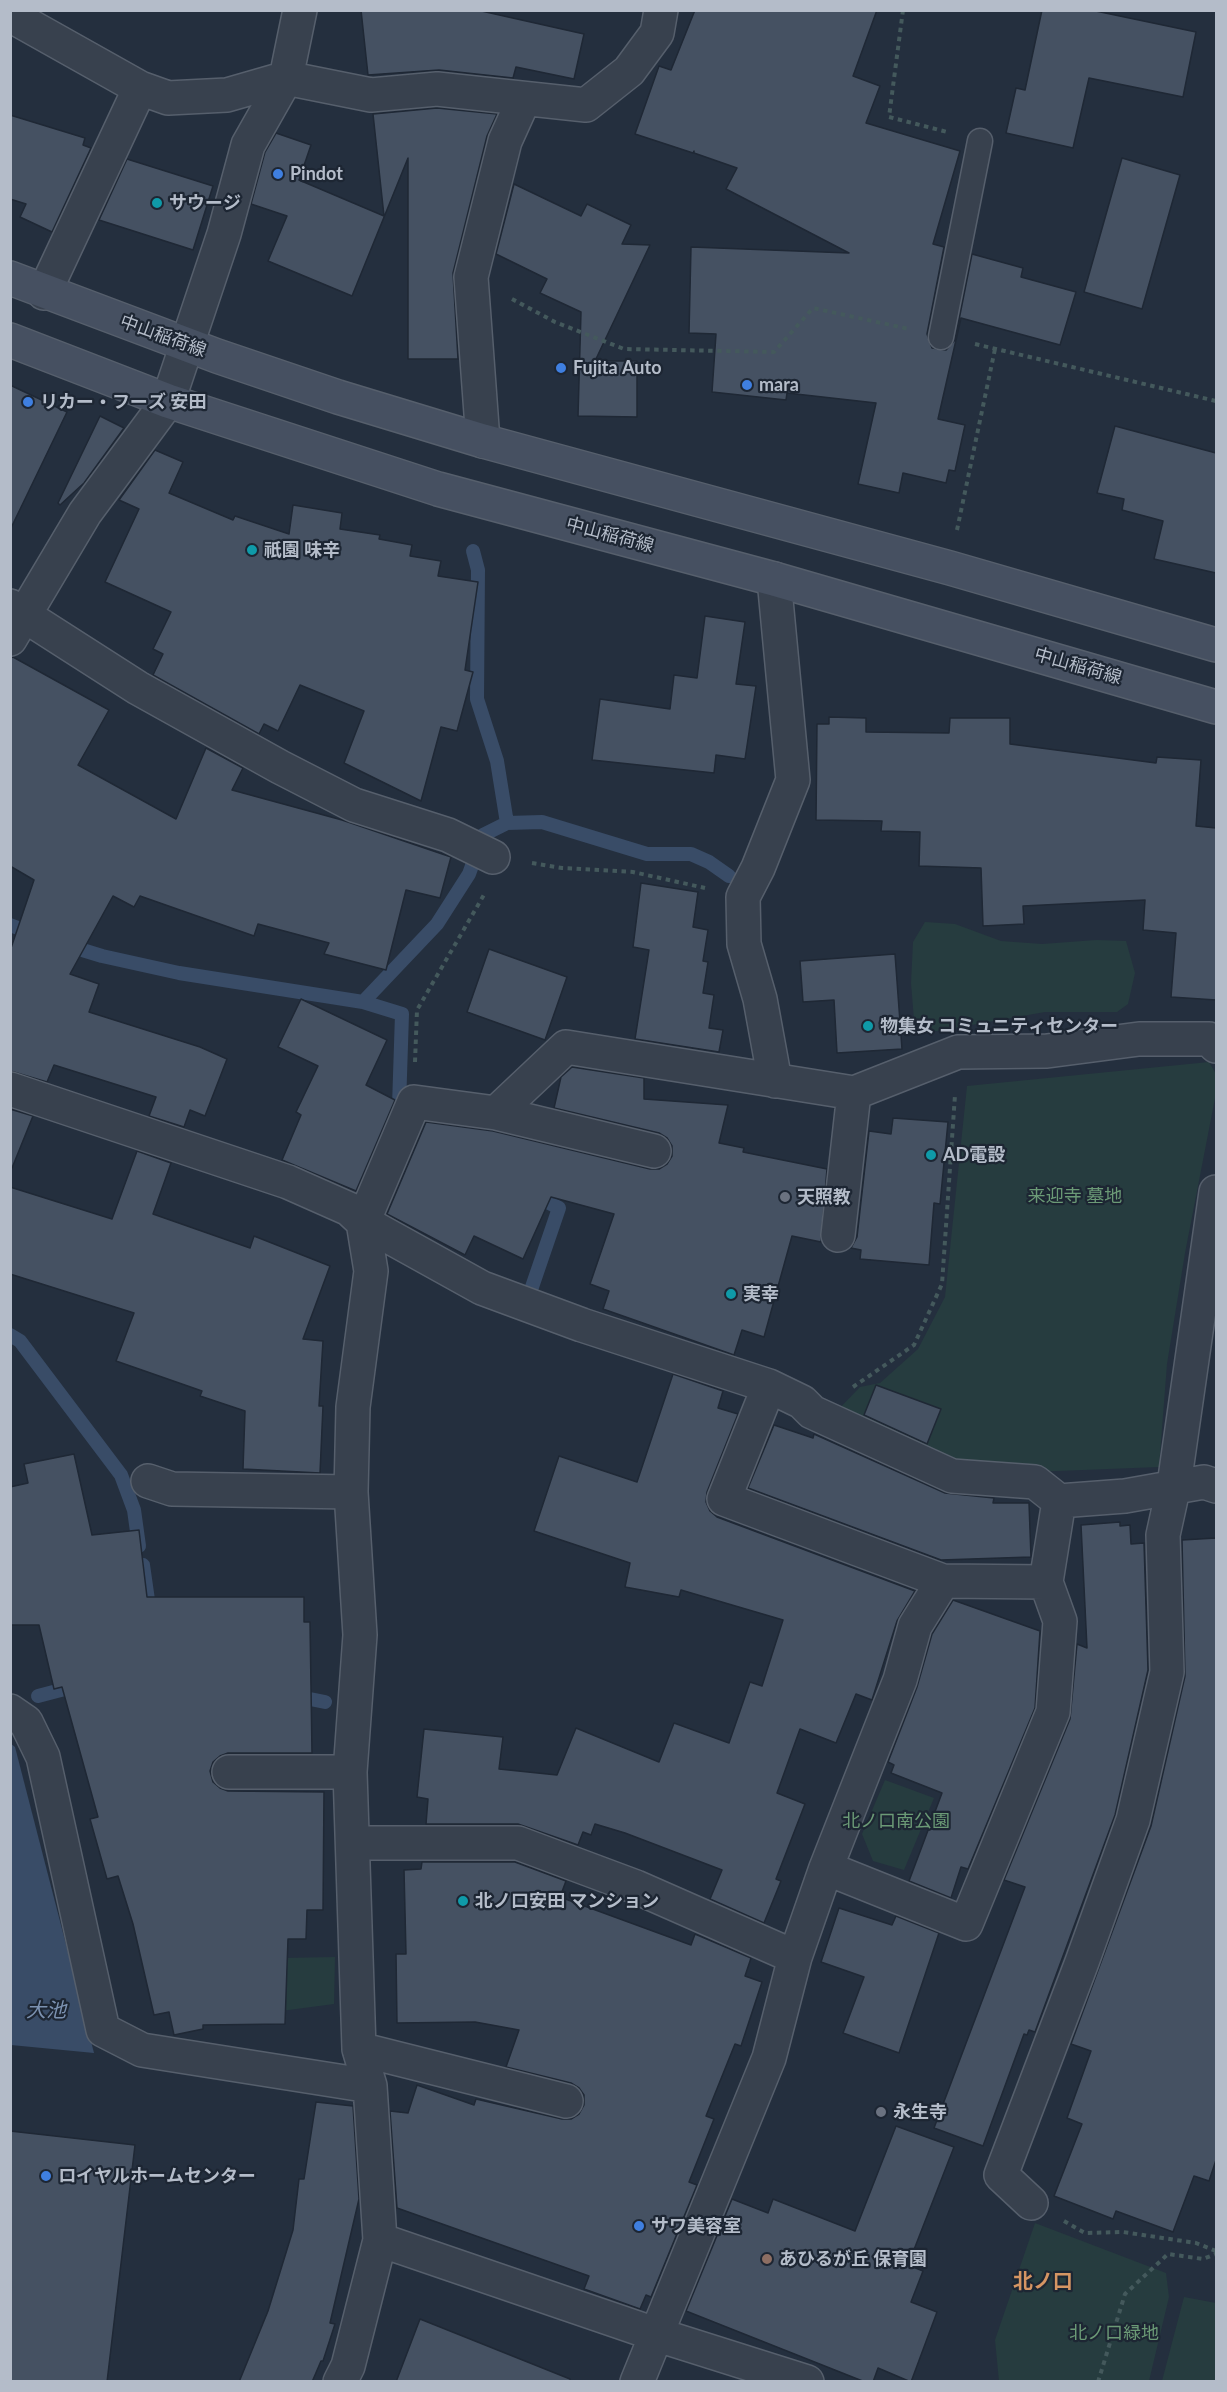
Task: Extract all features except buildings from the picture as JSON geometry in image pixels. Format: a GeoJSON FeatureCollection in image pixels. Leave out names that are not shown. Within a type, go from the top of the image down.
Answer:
{"type":"FeatureCollection","features":[{"type":"Feature","properties":{"kind":"main road","name":"中山稲荷線"},"geometry":{"type":"LineString","coordinates":[[10,278],[44,293],[338,397],[483,441],[950,568],[1216,645]]}},
{"type":"Feature","properties":{"kind":"main road","name":"中山稲荷線"},"geometry":{"type":"LineString","coordinates":[[10,340],[168,401],[438,489],[774,579],[1216,707]]}},
{"type":"Feature","properties":{"kind":"street"},"geometry":{"type":"LineString","coordinates":[[300,10],[286,78],[248,145],[224,234],[168,401],[85,513],[15,620],[289,772],[354,805],[448,835],[493,857]]}},
{"type":"Feature","properties":{"kind":"street"},"geometry":{"type":"LineString","coordinates":[[10,15],[140,88],[168,98],[227,94],[286,78],[371,95],[437,89],[586,105],[629,71],[657,33],[661,10]]}},
{"type":"Feature","properties":{"kind":"street"},"geometry":{"type":"LineString","coordinates":[[44,293],[140,88]]}},
{"type":"Feature","properties":{"kind":"street"},"geometry":{"type":"LineString","coordinates":[[483,441],[471,277],[505,141],[524,99]]}},
{"type":"Feature","properties":{"kind":"street"},"geometry":{"type":"LineString","coordinates":[[774,579],[792,780],[758,868],[743,897],[744,944],[760,999],[775,1081]]}},
{"type":"Feature","properties":{"kind":"street"},"geometry":{"type":"LineString","coordinates":[[495,1113],[566,1047],[854,1093],[958,1052],[1047,1052],[1139,1039],[1209,1040],[1216,1046]]}},
{"type":"Feature","properties":{"kind":"street"},"geometry":{"type":"LineString","coordinates":[[10,1089],[288,1182],[349,1209],[363,1222],[482,1287],[582,1325],[769,1386],[802,1401],[812,1412],[952,1476],[1035,1482],[1059,1501],[1125,1496],[1174,1485],[1204,1482],[1216,1486]]}},
{"type":"Feature","properties":{"kind":"street"},"geometry":{"type":"LineString","coordinates":[[838,1235],[854,1093]]}},
{"type":"Feature","properties":{"kind":"street"},"geometry":{"type":"LineString","coordinates":[[340,2382],[348,2366],[380,2240],[370,2086],[359,2049],[350,1772],[360,1635],[351,1492],[353,1407],[371,1271],[363,1222],[414,1102],[495,1113],[654,1151]]}},
{"type":"Feature","properties":{"kind":"street"},"geometry":{"type":"LineString","coordinates":[[1031,2203],[1000,2175],[1133,1820],[1167,1672],[1163,1535],[1174,1485],[1216,1192]]}},
{"type":"Feature","properties":{"kind":"street"},"geometry":{"type":"LineString","coordinates":[[769,1386],[724,1499],[943,1581],[1046,1582]]}},
{"type":"Feature","properties":{"kind":"street"},"geometry":{"type":"LineString","coordinates":[[148,1481],[172,1489],[351,1492]]}},
{"type":"Feature","properties":{"kind":"street"},"geometry":{"type":"LineString","coordinates":[[826,1868],[966,1924],[1053,1712],[1060,1621],[1046,1582],[1059,1501]]}},
{"type":"Feature","properties":{"kind":"street"},"geometry":{"type":"LineString","coordinates":[[638,2382],[655,2334],[769,2058],[795,1957],[826,1868],[900,1680],[915,1626],[943,1581]]}},
{"type":"Feature","properties":{"kind":"street"},"geometry":{"type":"LineString","coordinates":[[10,1711],[26,1722],[43,1757],[103,2030],[142,2050],[370,2086]]}},
{"type":"Feature","properties":{"kind":"street"},"geometry":{"type":"LineString","coordinates":[[229,1772],[350,1772]]}},
{"type":"Feature","properties":{"kind":"street"},"geometry":{"type":"LineString","coordinates":[[354,1843],[518,1843],[636,1887],[795,1957]]}},
{"type":"Feature","properties":{"kind":"street"},"geometry":{"type":"LineString","coordinates":[[359,2049],[566,2102]]}},
{"type":"Feature","properties":{"kind":"street"},"geometry":{"type":"LineString","coordinates":[[380,2240],[655,2334],[807,2382]]}},
{"type":"Feature","properties":{"kind":"lane"},"geometry":{"type":"LineString","coordinates":[[941,337],[980,141]]}},
{"type":"Feature","properties":{"kind":"path"},"geometry":{"type":"LineString","coordinates":[[903,10],[889,117],[980,141]]}},
{"type":"Feature","properties":{"kind":"path"},"geometry":{"type":"LineString","coordinates":[[471,277],[555,322],[624,348],[774,352],[813,308],[1216,401]]}},
{"type":"Feature","properties":{"kind":"path"},"geometry":{"type":"LineString","coordinates":[[950,568],[995,349]]}},
{"type":"Feature","properties":{"kind":"path"},"geometry":{"type":"LineString","coordinates":[[414,1102],[417,1010],[487,890],[493,857],[562,868],[633,872],[743,897]]}},
{"type":"Feature","properties":{"kind":"path"},"geometry":{"type":"LineString","coordinates":[[812,1412],[879,1371],[914,1345],[942,1284],[958,1052]]}},
{"type":"Feature","properties":{"kind":"path"},"geometry":{"type":"LineString","coordinates":[[1031,2203],[1085,2233],[1123,2232],[1196,2243],[1216,2253]]}},
{"type":"Feature","properties":{"kind":"path"},"geometry":{"type":"LineString","coordinates":[[1098,2382],[1125,2294],[1168,2254],[1203,2259],[1216,2253]]}},
{"type":"Feature","properties":{"kind":"green space"},"geometry":{"type":"Polygon","coordinates":[[[925,922],[955,924],[1001,941],[1042,944],[1096,940],[1126,941],[1135,973],[1128,1004],[1117,1012],[1045,1012],[920,1034],[914,1020],[911,983],[913,942],[925,922]]]}},
{"type":"Feature","properties":{"kind":"green space","name":"来迎寺 墓地"},"geometry":{"type":"Polygon","coordinates":[[[1209,1062],[1216,1074],[1216,1093],[1185,1253],[1167,1364],[1159,1467],[981,1474],[832,1416],[860,1387],[880,1383],[918,1349],[945,1297],[967,1086],[1209,1062]]]}},
{"type":"Feature","properties":{"kind":"green space","name":"北ノ口南公園"},"geometry":{"type":"Polygon","coordinates":[[[885,1780],[934,1798],[904,1870],[873,1861],[862,1834],[885,1780]]]}},
{"type":"Feature","properties":{"kind":"green space"},"geometry":{"type":"Polygon","coordinates":[[[335,1957],[334,2004],[281,2011],[231,1959],[335,1957]]]}},
{"type":"Feature","properties":{"kind":"green space","name":"北ノ口緑地"},"geometry":{"type":"Polygon","coordinates":[[[1035,2223],[1166,2273],[1169,2297],[1149,2381],[999,2381],[995,2340],[1035,2223]]]}},
{"type":"Feature","properties":{"kind":"green space"},"geometry":{"type":"Polygon","coordinates":[[[1184,2297],[1216,2303],[1216,2381],[1162,2381],[1184,2297]]]}},
{"type":"Feature","properties":{"kind":"water","name":"大池"},"geometry":{"type":"Polygon","coordinates":[[[10,1743],[15,1747],[94,2053],[11,2045],[10,1743]]]}},
{"type":"Feature","properties":{"kind":"waterway"},"geometry":{"type":"LineString","coordinates":[[473,551],[478,570],[477,699],[497,761],[507,823]]}},
{"type":"Feature","properties":{"kind":"waterway"},"geometry":{"type":"LineString","coordinates":[[66,945],[102,956],[179,973],[363,1002],[437,924],[469,874],[483,835],[507,823],[542,822],[647,854],[691,854],[709,862],[729,876]]}},
{"type":"Feature","properties":{"kind":"waterway"},"geometry":{"type":"LineString","coordinates":[[10,925],[34,934]]}},
{"type":"Feature","properties":{"kind":"waterway"},"geometry":{"type":"LineString","coordinates":[[363,1002],[402,1014],[399,1106]]}},
{"type":"Feature","properties":{"kind":"waterway"},"geometry":{"type":"LineString","coordinates":[[532,1287],[559,1208],[534,1195]]}},
{"type":"Feature","properties":{"kind":"waterway"},"geometry":{"type":"LineString","coordinates":[[10,1335],[20,1341],[121,1475],[134,1510],[139,1546]]}},
{"type":"Feature","properties":{"kind":"waterway"},"geometry":{"type":"LineString","coordinates":[[143,1565],[150,1614]]}},
{"type":"Feature","properties":{"kind":"waterway"},"geometry":{"type":"LineString","coordinates":[[38,1696],[80,1685]]}},
{"type":"Feature","properties":{"kind":"waterway"},"geometry":{"type":"LineString","coordinates":[[295,1696],[325,1702]]}},
{"type":"Feature","properties":{"kind":"place","name":"Pindot"},"geometry":{"type":"Point","coordinates":[278,174]}},
{"type":"Feature","properties":{"kind":"place","name":"サウージ"},"geometry":{"type":"Point","coordinates":[157,203]}},
{"type":"Feature","properties":{"kind":"place","name":"Fujita Auto"},"geometry":{"type":"Point","coordinates":[561,368]}},
{"type":"Feature","properties":{"kind":"place","name":"mara"},"geometry":{"type":"Point","coordinates":[747,385]}},
{"type":"Feature","properties":{"kind":"place","name":"リカー・フーズ 安田"},"geometry":{"type":"Point","coordinates":[28,402]}},
{"type":"Feature","properties":{"kind":"place","name":"祇園 味辛"},"geometry":{"type":"Point","coordinates":[252,550]}},
{"type":"Feature","properties":{"kind":"place","name":"物集女 コミュニティセンター"},"geometry":{"type":"Point","coordinates":[868,1026]}},
{"type":"Feature","properties":{"kind":"place","name":"AD電設"},"geometry":{"type":"Point","coordinates":[931,1155]}},
{"type":"Feature","properties":{"kind":"place","name":"天照教"},"geometry":{"type":"Point","coordinates":[785,1197]}},
{"type":"Feature","properties":{"kind":"place","name":"実幸"},"geometry":{"type":"Point","coordinates":[731,1294]}},
{"type":"Feature","properties":{"kind":"place","name":"北ノ口安田 マンション"},"geometry":{"type":"Point","coordinates":[463,1901]}},
{"type":"Feature","properties":{"kind":"place","name":"永生寺"},"geometry":{"type":"Point","coordinates":[881,2112]}},
{"type":"Feature","properties":{"kind":"place","name":"ロイヤルホームセンター"},"geometry":{"type":"Point","coordinates":[46,2176]}},
{"type":"Feature","properties":{"kind":"place","name":"サワ美容室"},"geometry":{"type":"Point","coordinates":[639,2226]}},
{"type":"Feature","properties":{"kind":"place","name":"あひるが丘 保育園"},"geometry":{"type":"Point","coordinates":[767,2259]}},
{"type":"Feature","properties":{"kind":"district","name":"北ノ口"},"geometry":{"type":"Point","coordinates":[1043,2282]}}]}
